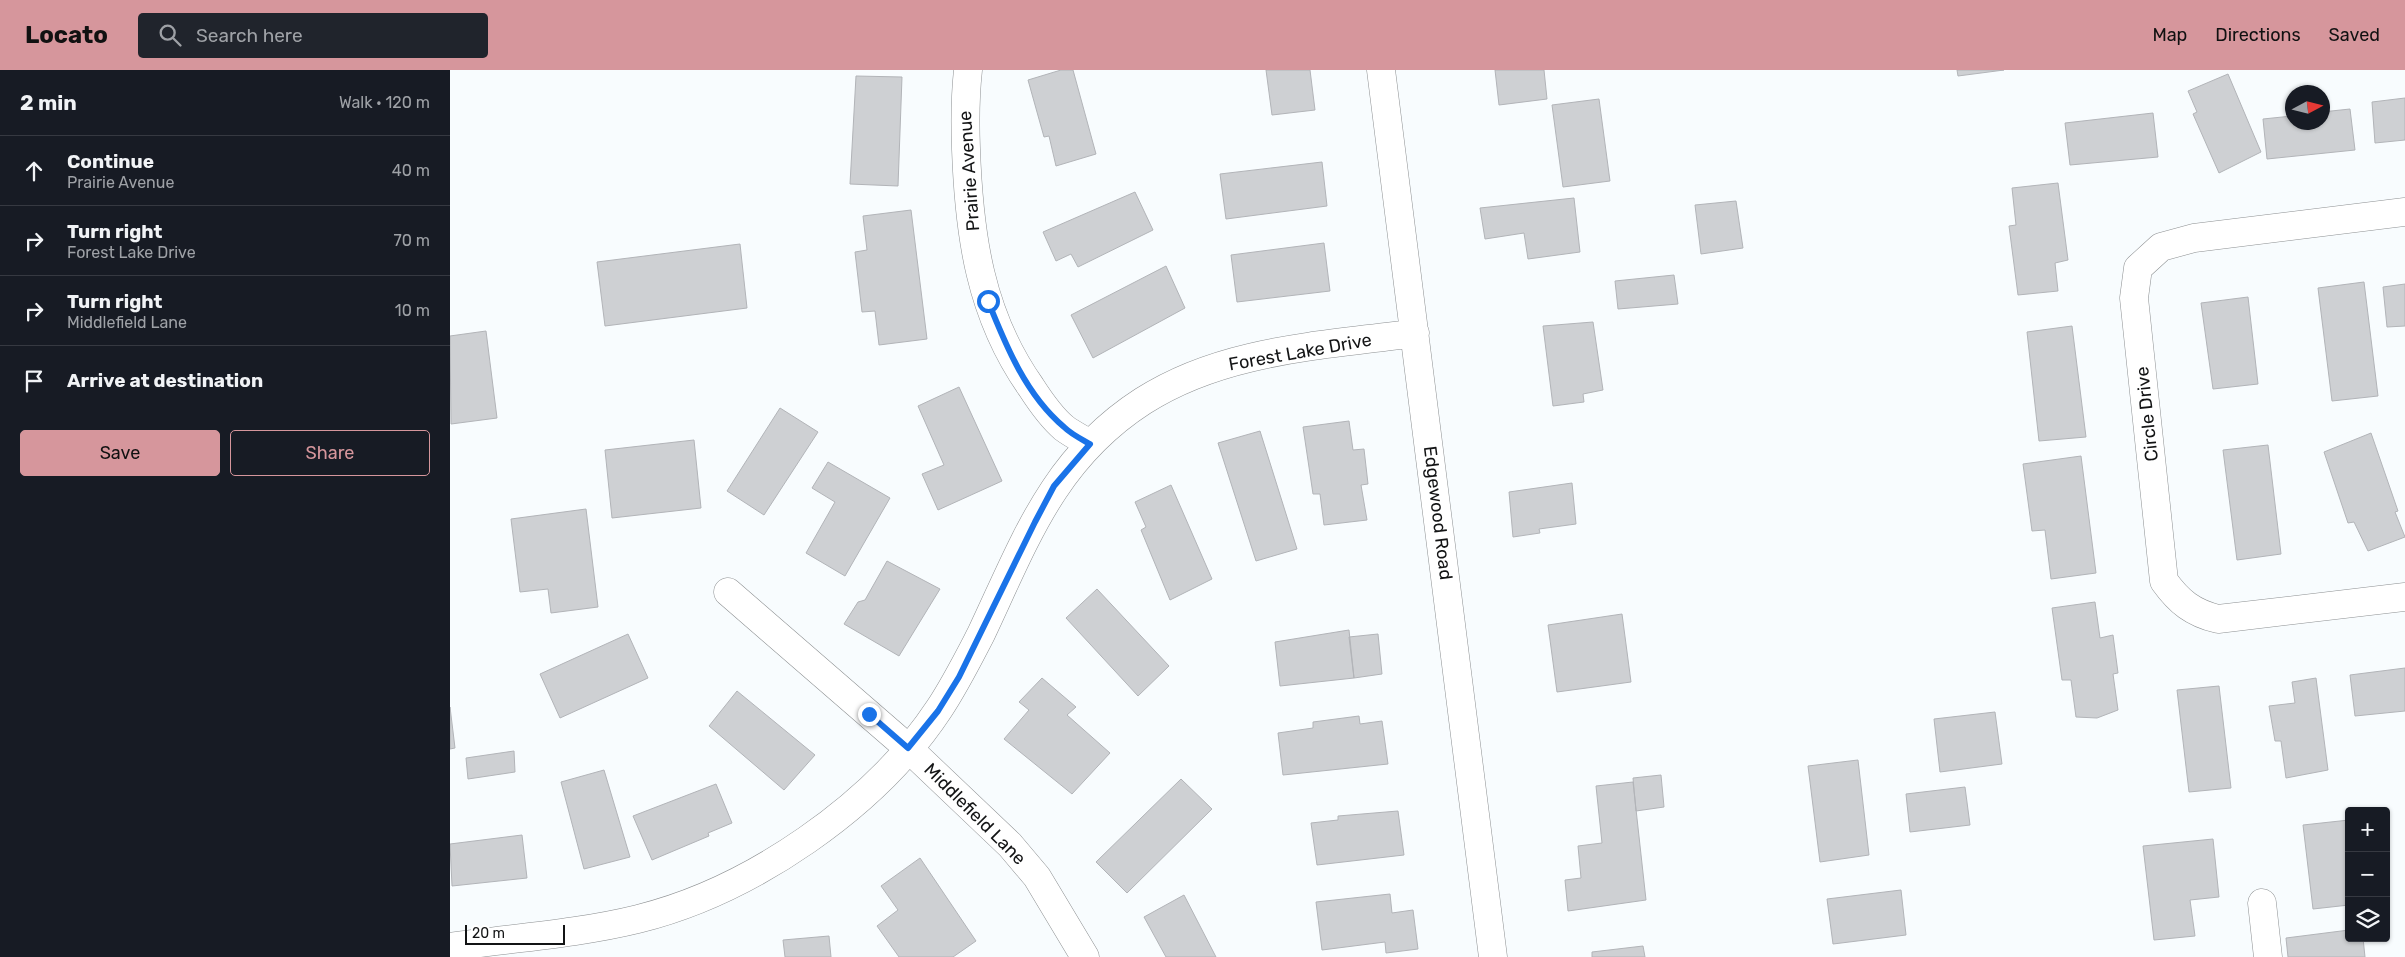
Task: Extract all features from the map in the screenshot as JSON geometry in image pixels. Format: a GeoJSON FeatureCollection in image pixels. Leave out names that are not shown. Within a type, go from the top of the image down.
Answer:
{"type":"FeatureCollection","features":[{"type":"Feature","properties":{"kind":"street","name":"Prairie Avenue"},"geometry":{"type":"LineString","coordinates":[[968,70],[964,103],[967,192],[979,274],[988,301],[1020,371],[1040,400],[1064,427],[1090,444]]}},
{"type":"Feature","properties":{"kind":"street","name":"Edgewood Road"},"geometry":{"type":"LineString","coordinates":[[1381,70],[1493,957]]}},
{"type":"Feature","properties":{"kind":"street","name":"Circle Drive"},"geometry":{"type":"LineString","coordinates":[[2405,212],[2194,238],[2161,247],[2138,268],[2134,298],[2164,581],[2173,594],[2186,606],[2201,615],[2218,618],[2405,597]]}},
{"type":"Feature","properties":{"kind":"street","name":"Forest Lake Drive"},"geometry":{"type":"LineString","coordinates":[[450,947],[628,922],[660,913],[724,889],[792,851],[870,789],[908,748],[938,711],[959,677],[1054,486],[1090,444],[1112,424],[1146,400],[1177,383],[1221,365],[1276,353],[1415,334]]}},
{"type":"Feature","properties":{"kind":"street","name":"Middlefield Lane"},"geometry":{"type":"LineString","coordinates":[[728,592],[908,748],[1010,845],[1037,877],[1085,957]]}},
{"type":"Feature","properties":{"kind":"street"},"geometry":{"type":"LineString","coordinates":[[2262,903],[2268,957]]}},
{"type":"Feature","properties":{"kind":"building"},"geometry":{"type":"Polygon","coordinates":[[[1061,70],[1073,70],[1096,154],[1056,166],[1049,136],[1044,137],[1028,80],[1061,70]]]}},
{"type":"Feature","properties":{"kind":"building"},"geometry":{"type":"Polygon","coordinates":[[[1266,70],[1310,70],[1315,110],[1272,115],[1266,70]]]}},
{"type":"Feature","properties":{"kind":"building"},"geometry":{"type":"Polygon","coordinates":[[[1495,70],[1544,70],[1547,99],[1499,105],[1495,70]]]}},
{"type":"Feature","properties":{"kind":"building"},"geometry":{"type":"Polygon","coordinates":[[[1957,70],[2004,70],[1958,76],[1957,70]]]}},
{"type":"Feature","properties":{"kind":"building"},"geometry":{"type":"Polygon","coordinates":[[[2228,74],[2261,152],[2219,173],[2193,114],[2197,112],[2188,91],[2228,74]]]}},
{"type":"Feature","properties":{"kind":"building"},"geometry":{"type":"Polygon","coordinates":[[[856,76],[902,77],[898,186],[850,184],[856,76]]]}},
{"type":"Feature","properties":{"kind":"building"},"geometry":{"type":"Polygon","coordinates":[[[2405,98],[2405,140],[2375,143],[2372,102],[2405,98]]]}},
{"type":"Feature","properties":{"kind":"building"},"geometry":{"type":"Polygon","coordinates":[[[1599,99],[1610,181],[1563,187],[1552,105],[1599,99]]]}},
{"type":"Feature","properties":{"kind":"building"},"geometry":{"type":"Polygon","coordinates":[[[2350,109],[2355,150],[2267,159],[2263,119],[2285,117],[2285,130],[2330,130],[2330,111],[2350,109]]]}},
{"type":"Feature","properties":{"kind":"building"},"geometry":{"type":"Polygon","coordinates":[[[2153,113],[2158,157],[2070,165],[2065,123],[2153,113]]]}},
{"type":"Feature","properties":{"kind":"building"},"geometry":{"type":"Polygon","coordinates":[[[1322,162],[1327,206],[1226,219],[1220,174],[1322,162]]]}},
{"type":"Feature","properties":{"kind":"building"},"geometry":{"type":"Polygon","coordinates":[[[2058,183],[2068,260],[2055,263],[2058,291],[2018,295],[2009,226],[2016,225],[2012,188],[2058,183]]]}},
{"type":"Feature","properties":{"kind":"building"},"geometry":{"type":"Polygon","coordinates":[[[1135,192],[1153,230],[1078,267],[1071,254],[1056,261],[1043,232],[1135,192]]]}},
{"type":"Feature","properties":{"kind":"building"},"geometry":{"type":"Polygon","coordinates":[[[1574,198],[1580,252],[1528,259],[1524,233],[1485,239],[1480,208],[1574,198]]]}},
{"type":"Feature","properties":{"kind":"building"},"geometry":{"type":"Polygon","coordinates":[[[1736,201],[1743,248],[1701,254],[1695,205],[1736,201]]]}},
{"type":"Feature","properties":{"kind":"building"},"geometry":{"type":"Polygon","coordinates":[[[911,210],[927,339],[879,345],[875,311],[862,312],[855,252],[867,250],[863,216],[911,210]]]}},
{"type":"Feature","properties":{"kind":"building"},"geometry":{"type":"Polygon","coordinates":[[[1324,243],[1330,291],[1237,302],[1231,255],[1324,243]]]}},
{"type":"Feature","properties":{"kind":"building"},"geometry":{"type":"Polygon","coordinates":[[[740,244],[747,308],[605,326],[597,262],[740,244]]]}},
{"type":"Feature","properties":{"kind":"building"},"geometry":{"type":"Polygon","coordinates":[[[1166,266],[1185,308],[1093,358],[1071,315],[1166,266]]]}},
{"type":"Feature","properties":{"kind":"building"},"geometry":{"type":"Polygon","coordinates":[[[1674,275],[1678,304],[1618,309],[1615,281],[1674,275]]]}},
{"type":"Feature","properties":{"kind":"building"},"geometry":{"type":"Polygon","coordinates":[[[2364,282],[2378,396],[2332,401],[2318,288],[2364,282]]]}},
{"type":"Feature","properties":{"kind":"building"},"geometry":{"type":"Polygon","coordinates":[[[2405,284],[2405,326],[2387,327],[2383,287],[2405,284]]]}},
{"type":"Feature","properties":{"kind":"building"},"geometry":{"type":"Polygon","coordinates":[[[2248,297],[2258,384],[2213,389],[2201,303],[2248,297]]]}},
{"type":"Feature","properties":{"kind":"building"},"geometry":{"type":"Polygon","coordinates":[[[1593,322],[1603,390],[1583,394],[1584,402],[1553,406],[1543,326],[1593,322]]]}},
{"type":"Feature","properties":{"kind":"building"},"geometry":{"type":"Polygon","coordinates":[[[2072,326],[2086,437],[2039,441],[2027,332],[2072,326]]]}},
{"type":"Feature","properties":{"kind":"building"},"geometry":{"type":"Polygon","coordinates":[[[486,331],[497,418],[451,424],[450,336],[486,331]]]}},
{"type":"Feature","properties":{"kind":"building"},"geometry":{"type":"Polygon","coordinates":[[[959,387],[1002,481],[938,510],[922,474],[944,465],[918,406],[959,387]]]}},
{"type":"Feature","properties":{"kind":"building"},"geometry":{"type":"Polygon","coordinates":[[[780,408],[818,432],[764,515],[727,491],[780,408]]]}},
{"type":"Feature","properties":{"kind":"building"},"geometry":{"type":"Polygon","coordinates":[[[1349,421],[1353,450],[1364,449],[1368,484],[1361,485],[1367,520],[1324,525],[1320,494],[1313,494],[1303,427],[1349,421]]]}},
{"type":"Feature","properties":{"kind":"building"},"geometry":{"type":"Polygon","coordinates":[[[1260,431],[1297,549],[1256,561],[1218,443],[1260,431]]]}},
{"type":"Feature","properties":{"kind":"building"},"geometry":{"type":"Polygon","coordinates":[[[2371,433],[2398,511],[2395,512],[2405,537],[2368,551],[2354,522],[2348,523],[2324,452],[2371,433]]]}},
{"type":"Feature","properties":{"kind":"building"},"geometry":{"type":"Polygon","coordinates":[[[694,440],[701,508],[612,518],[605,450],[694,440]]]}},
{"type":"Feature","properties":{"kind":"building"},"geometry":{"type":"Polygon","coordinates":[[[2268,445],[2281,554],[2237,560],[2223,450],[2268,445]]]}},
{"type":"Feature","properties":{"kind":"building"},"geometry":{"type":"Polygon","coordinates":[[[2081,456],[2096,573],[2051,579],[2045,530],[2032,531],[2023,464],[2081,456]]]}},
{"type":"Feature","properties":{"kind":"building"},"geometry":{"type":"Polygon","coordinates":[[[828,462],[890,498],[845,576],[806,553],[835,502],[812,488],[828,462]]]}},
{"type":"Feature","properties":{"kind":"building"},"geometry":{"type":"Polygon","coordinates":[[[1572,483],[1576,524],[1539,529],[1540,533],[1513,537],[1509,492],[1572,483]]]}},
{"type":"Feature","properties":{"kind":"building"},"geometry":{"type":"Polygon","coordinates":[[[1171,485],[1212,579],[1170,600],[1141,530],[1146,527],[1135,502],[1171,485]]]}},
{"type":"Feature","properties":{"kind":"building"},"geometry":{"type":"Polygon","coordinates":[[[586,509],[598,607],[551,613],[548,589],[520,592],[511,519],[586,509]]]}},
{"type":"Feature","properties":{"kind":"building"},"geometry":{"type":"Polygon","coordinates":[[[887,561],[940,589],[899,656],[844,624],[858,602],[865,600],[887,561]]]}},
{"type":"Feature","properties":{"kind":"building"},"geometry":{"type":"Polygon","coordinates":[[[1097,589],[1169,666],[1138,696],[1066,618],[1097,589]]]}},
{"type":"Feature","properties":{"kind":"building"},"geometry":{"type":"Polygon","coordinates":[[[2095,602],[2100,638],[2113,635],[2118,673],[2113,674],[2118,710],[2097,718],[2076,717],[2071,680],[2062,680],[2052,608],[2095,602]]]}},
{"type":"Feature","properties":{"kind":"building"},"geometry":{"type":"Polygon","coordinates":[[[1622,614],[1631,682],[1557,692],[1548,625],[1622,614]]]}},
{"type":"Feature","properties":{"kind":"building"},"geometry":{"type":"Polygon","coordinates":[[[1349,630],[1354,678],[1280,686],[1275,642],[1349,630]]]}},
{"type":"Feature","properties":{"kind":"building"},"geometry":{"type":"Polygon","coordinates":[[[628,634],[648,678],[560,718],[540,674],[628,634]]]}},
{"type":"Feature","properties":{"kind":"building"},"geometry":{"type":"Polygon","coordinates":[[[1378,634],[1382,674],[1354,678],[1349,637],[1378,634]]]}},
{"type":"Feature","properties":{"kind":"building"},"geometry":{"type":"Polygon","coordinates":[[[2405,668],[2405,711],[2355,716],[2350,675],[2405,668]]]}},
{"type":"Feature","properties":{"kind":"building"},"geometry":{"type":"Polygon","coordinates":[[[1042,678],[1076,707],[1067,715],[1110,753],[1072,794],[1004,739],[1029,710],[1019,702],[1042,678]]]}},
{"type":"Feature","properties":{"kind":"building"},"geometry":{"type":"Polygon","coordinates":[[[2316,678],[2328,770],[2286,778],[2281,741],[2275,741],[2269,706],[2295,703],[2292,682],[2316,678]]]}},
{"type":"Feature","properties":{"kind":"building"},"geometry":{"type":"Polygon","coordinates":[[[2219,686],[2231,788],[2189,792],[2177,690],[2219,686]]]}},
{"type":"Feature","properties":{"kind":"building"},"geometry":{"type":"Polygon","coordinates":[[[737,691],[815,755],[784,790],[709,726],[737,691]]]}},
{"type":"Feature","properties":{"kind":"building"},"geometry":{"type":"Polygon","coordinates":[[[450,707],[455,748],[450,749],[450,707]]]}},
{"type":"Feature","properties":{"kind":"building"},"geometry":{"type":"Polygon","coordinates":[[[1995,712],[2002,764],[1940,772],[1934,719],[1995,712]]]}},
{"type":"Feature","properties":{"kind":"building"},"geometry":{"type":"Polygon","coordinates":[[[1359,716],[1360,724],[1382,721],[1388,764],[1283,775],[1278,733],[1313,728],[1313,722],[1359,716]]]}},
{"type":"Feature","properties":{"kind":"building"},"geometry":{"type":"Polygon","coordinates":[[[514,751],[515,772],[468,779],[466,758],[514,751]]]}},
{"type":"Feature","properties":{"kind":"building"},"geometry":{"type":"Polygon","coordinates":[[[1858,760],[1869,855],[1820,862],[1808,766],[1858,760]]]}},
{"type":"Feature","properties":{"kind":"building"},"geometry":{"type":"Polygon","coordinates":[[[604,770],[630,857],[584,869],[561,782],[604,770]]]}},
{"type":"Feature","properties":{"kind":"building"},"geometry":{"type":"Polygon","coordinates":[[[1661,775],[1664,807],[1636,811],[1633,778],[1661,775]]]}},
{"type":"Feature","properties":{"kind":"building"},"geometry":{"type":"Polygon","coordinates":[[[1181,779],[1212,809],[1127,893],[1096,862],[1181,779]]]}},
{"type":"Feature","properties":{"kind":"building"},"geometry":{"type":"Polygon","coordinates":[[[1633,782],[1646,900],[1568,911],[1565,880],[1581,878],[1578,846],[1602,843],[1596,786],[1633,782]]]}},
{"type":"Feature","properties":{"kind":"building"},"geometry":{"type":"Polygon","coordinates":[[[716,784],[732,823],[708,833],[709,836],[652,860],[633,816],[716,784]]]}},
{"type":"Feature","properties":{"kind":"building"},"geometry":{"type":"Polygon","coordinates":[[[1965,787],[1970,825],[1910,832],[1906,794],[1965,787]]]}},
{"type":"Feature","properties":{"kind":"building"},"geometry":{"type":"Polygon","coordinates":[[[1398,811],[1404,855],[1317,865],[1311,823],[1338,820],[1338,816],[1398,811]]]}},
{"type":"Feature","properties":{"kind":"building"},"geometry":{"type":"Polygon","coordinates":[[[2345,820],[2345,905],[2313,909],[2303,825],[2345,820]]]}},
{"type":"Feature","properties":{"kind":"building"},"geometry":{"type":"Polygon","coordinates":[[[522,835],[527,878],[452,886],[450,844],[522,835]]]}},
{"type":"Feature","properties":{"kind":"building"},"geometry":{"type":"Polygon","coordinates":[[[2213,839],[2219,897],[2190,900],[2195,936],[2154,940],[2143,846],[2213,839]]]}},
{"type":"Feature","properties":{"kind":"building"},"geometry":{"type":"Polygon","coordinates":[[[920,858],[976,941],[953,957],[899,957],[877,926],[898,910],[881,886],[920,858]]]}},
{"type":"Feature","properties":{"kind":"building"},"geometry":{"type":"Polygon","coordinates":[[[1901,890],[1906,935],[1833,944],[1827,899],[1901,890]]]}},
{"type":"Feature","properties":{"kind":"building"},"geometry":{"type":"Polygon","coordinates":[[[1390,894],[1392,913],[1413,910],[1418,949],[1386,953],[1385,942],[1322,950],[1316,902],[1390,894]]]}},
{"type":"Feature","properties":{"kind":"building"},"geometry":{"type":"Polygon","coordinates":[[[1184,895],[1216,957],[1166,957],[1144,917],[1184,895]]]}},
{"type":"Feature","properties":{"kind":"building"},"geometry":{"type":"Polygon","coordinates":[[[2345,931],[2345,942],[2363,942],[2365,957],[2288,957],[2286,938],[2345,931]]]}},
{"type":"Feature","properties":{"kind":"building"},"geometry":{"type":"Polygon","coordinates":[[[829,936],[831,957],[785,957],[783,940],[829,936]]]}},
{"type":"Feature","properties":{"kind":"building"},"geometry":{"type":"Polygon","coordinates":[[[1643,946],[1645,957],[1592,957],[1592,952],[1643,946]]]}},
{"type":"Feature","properties":{"kind":"route"},"geometry":{"type":"LineString","coordinates":[[869,714],[908,748],[938,711],[959,677],[1054,486],[1090,444],[1064,427],[1040,400],[1020,371],[1002,336],[988,301]]}}]}
